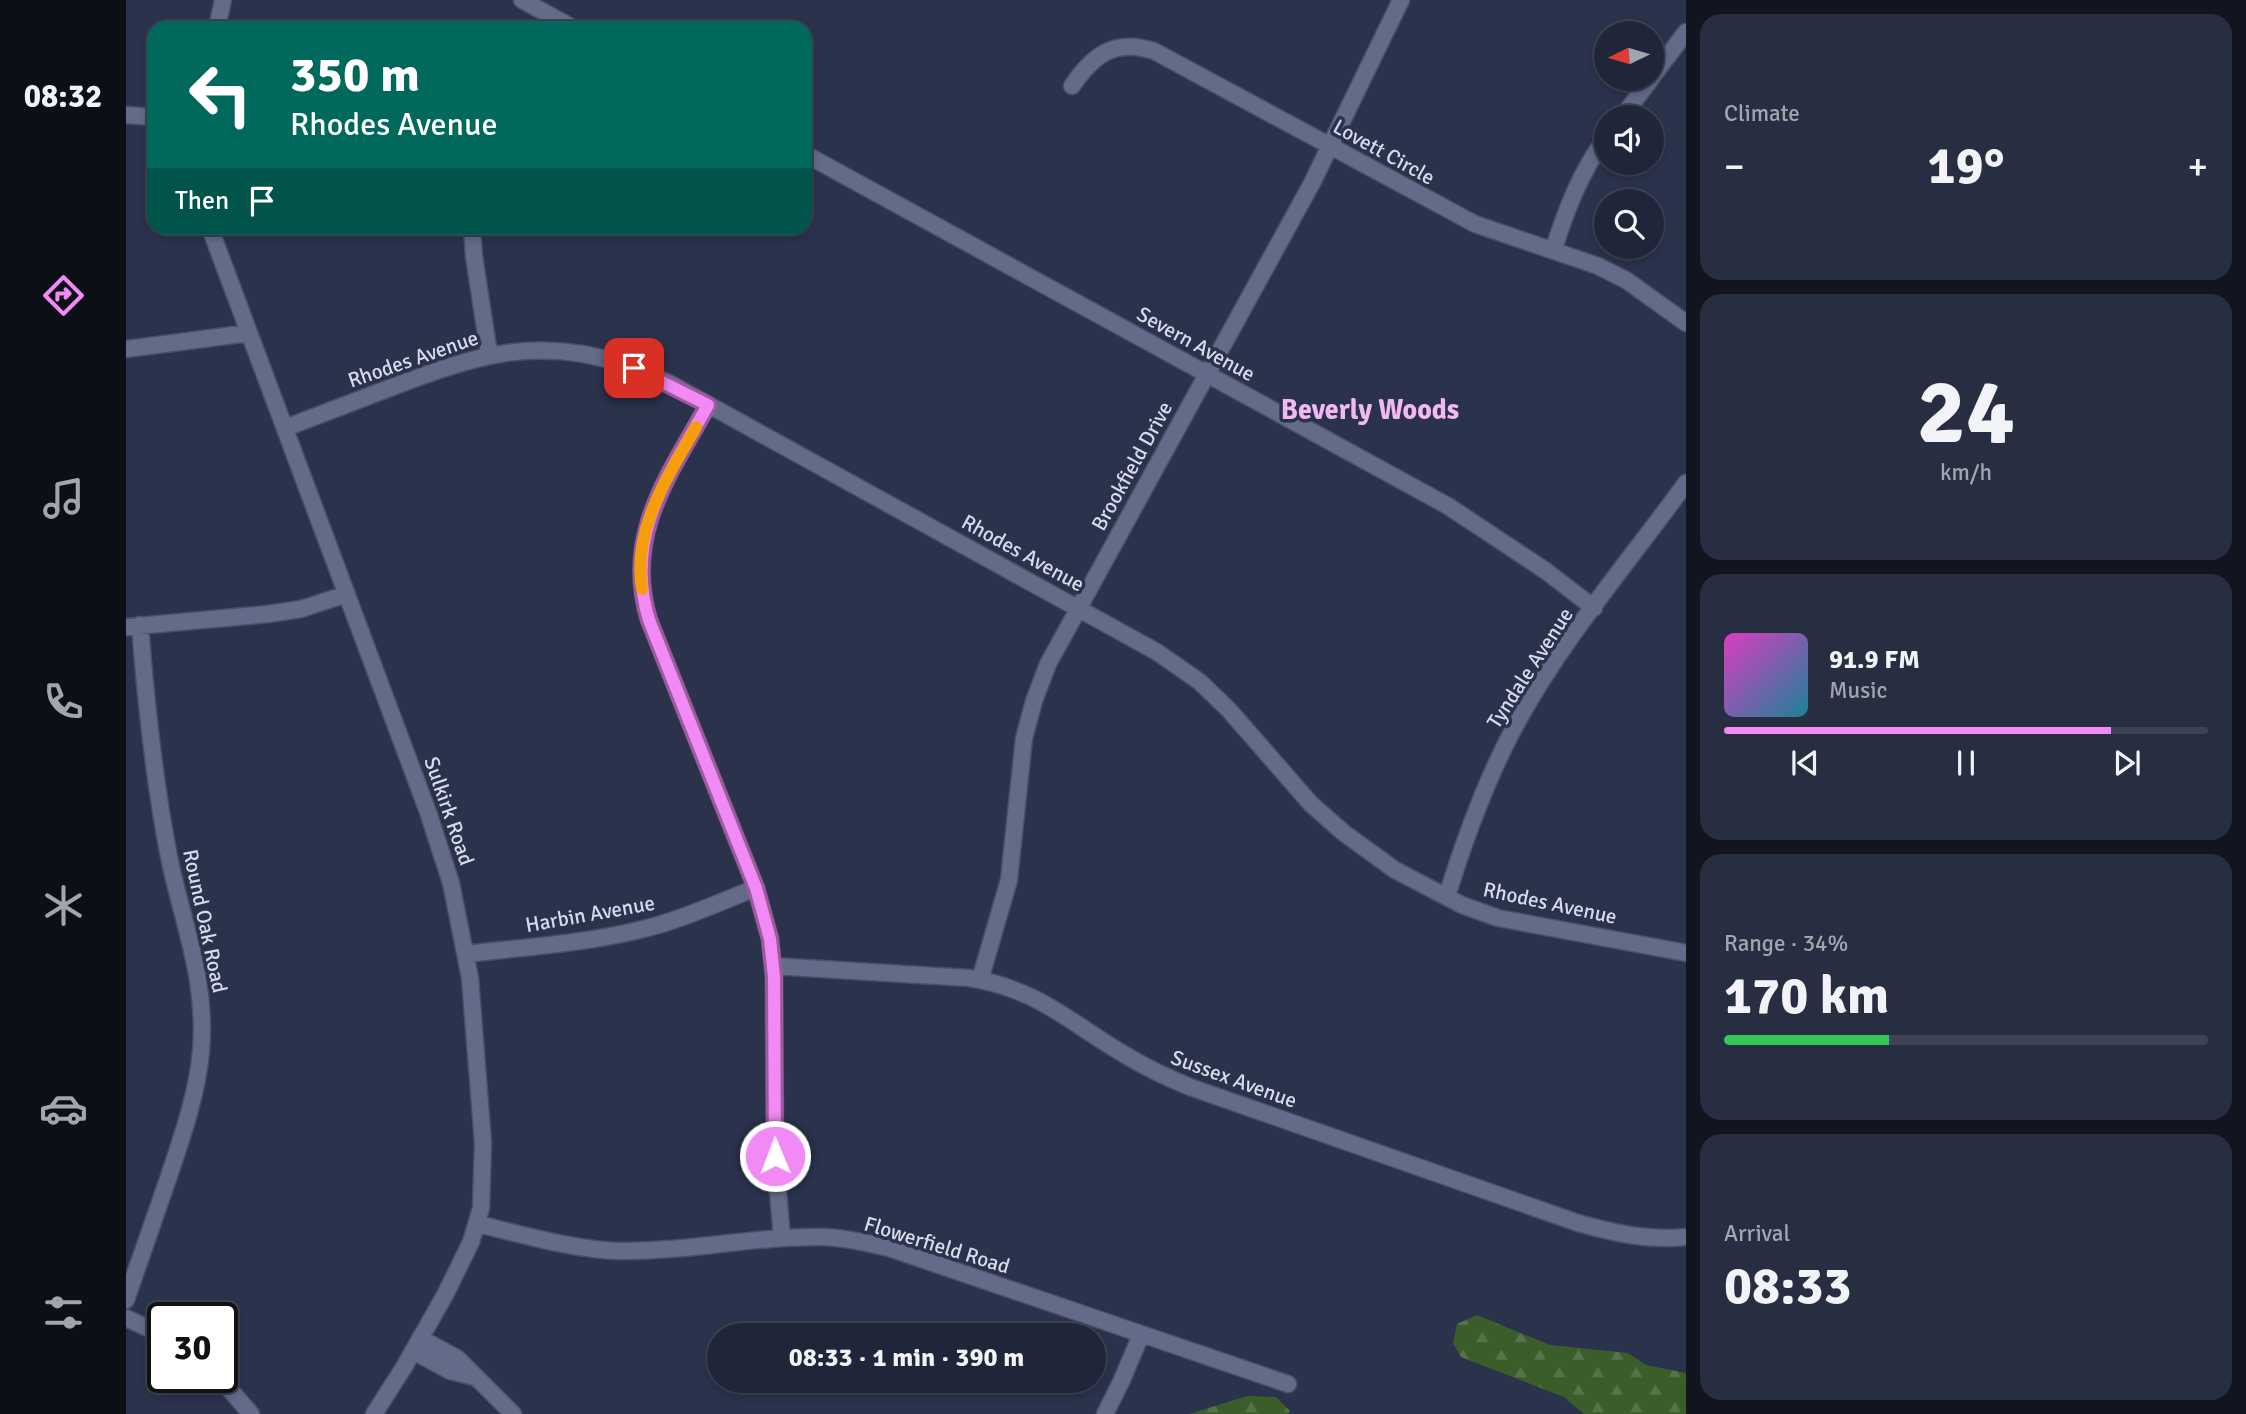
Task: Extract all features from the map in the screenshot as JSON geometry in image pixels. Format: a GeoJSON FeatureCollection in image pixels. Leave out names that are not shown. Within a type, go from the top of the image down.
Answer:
{"type":"FeatureCollection","features":[{"type":"Feature","properties":{"kind":"street"},"geometry":{"type":"LineString","coordinates":[[218,21],[222,0]]}},
{"type":"Feature","properties":{"kind":"street"},"geometry":{"type":"LineString","coordinates":[[522,0],[546,21]]}},
{"type":"Feature","properties":{"kind":"street","name":"Brookfield Drive"},"geometry":{"type":"LineString","coordinates":[[980,980],[1009,880],[1019,775],[1031,713],[1048,664],[1330,147],[1401,0]]}},
{"type":"Feature","properties":{"kind":"street"},"geometry":{"type":"LineString","coordinates":[[1664,61],[1686,32]]}},
{"type":"Feature","properties":{"kind":"street","name":"Lovett Circle"},"geometry":{"type":"LineString","coordinates":[[1072,86],[1083,71],[1104,52],[1119,47],[1139,46],[1154,51],[1475,224],[1598,266],[1626,279],[1686,323]]}},
{"type":"Feature","properties":{"kind":"street"},"geometry":{"type":"LineString","coordinates":[[126,115],[147,116]]}},
{"type":"Feature","properties":{"kind":"street"},"geometry":{"type":"LineString","coordinates":[[1553,251],[1569,204],[1594,157]]}},
{"type":"Feature","properties":{"kind":"street","name":"Severn Avenue"},"geometry":{"type":"LineString","coordinates":[[812,159],[1448,506],[1546,571],[1594,608]]}},
{"type":"Feature","properties":{"kind":"street","name":"Sulkirk Road"},"geometry":{"type":"LineString","coordinates":[[213,235],[444,858],[466,954],[483,1143],[478,1224],[417,1344],[374,1414]]}},
{"type":"Feature","properties":{"kind":"street"},"geometry":{"type":"LineString","coordinates":[[472,235],[489,354]]}},
{"type":"Feature","properties":{"kind":"street"},"geometry":{"type":"LineString","coordinates":[[126,349],[249,332]]}},
{"type":"Feature","properties":{"kind":"street","name":"Rhodes Avenue"},"geometry":{"type":"LineString","coordinates":[[285,428],[489,354],[531,350],[566,351],[600,357],[634,368],[708,405],[1157,652],[1200,682],[1229,710],[1304,796],[1344,834],[1395,870],[1462,905],[1498,918],[1686,953]]}},
{"type":"Feature","properties":{"kind":"street"},"geometry":{"type":"LineString","coordinates":[[708,405],[651,511],[642,546],[641,583],[649,620],[756,888],[770,939],[773,966],[775,1156],[782,1238]]}},
{"type":"Feature","properties":{"kind":"street","name":"Tyndale Avenue"},"geometry":{"type":"LineString","coordinates":[[1447,896],[1466,834],[1486,784],[1528,702],[1686,483]]}},
{"type":"Feature","properties":{"kind":"street"},"geometry":{"type":"LineString","coordinates":[[133,626],[268,614],[301,608],[347,594]]}},
{"type":"Feature","properties":{"kind":"street","name":"Round Oak Road"},"geometry":{"type":"LineString","coordinates":[[126,1300],[186,1127],[201,1051],[202,1019],[197,965],[172,871],[153,771],[133,626]]}},
{"type":"Feature","properties":{"kind":"street","name":"Harbin Avenue"},"geometry":{"type":"LineString","coordinates":[[466,954],[637,931],[687,916],[756,888]]}},
{"type":"Feature","properties":{"kind":"street","name":"Sussex Avenue"},"geometry":{"type":"LineString","coordinates":[[773,966],[980,980],[1011,988],[1071,1018],[1157,1073],[1190,1087],[1578,1223],[1640,1238],[1686,1237]]}},
{"type":"Feature","properties":{"kind":"street","name":"Flowerfield Road"},"geometry":{"type":"LineString","coordinates":[[478,1224],[567,1245],[621,1251],[824,1237],[886,1247],[1288,1384]]}},
{"type":"Feature","properties":{"kind":"street"},"geometry":{"type":"LineString","coordinates":[[126,1318],[147,1328]]}},
{"type":"Feature","properties":{"kind":"street"},"geometry":{"type":"LineString","coordinates":[[1105,1414],[1141,1335]]}},
{"type":"Feature","properties":{"kind":"street"},"geometry":{"type":"LineString","coordinates":[[417,1344],[457,1357],[513,1414]]}},
{"type":"Feature","properties":{"kind":"street"},"geometry":{"type":"LineString","coordinates":[[233,1393],[251,1414]]}},
{"type":"Feature","properties":{"kind":"green space"},"geometry":{"type":"Polygon","coordinates":[[[1477,1315],[1550,1345],[1628,1353],[1646,1365],[1686,1373],[1686,1414],[1584,1414],[1564,1397],[1461,1357],[1453,1343],[1457,1324],[1477,1315]]]}},
{"type":"Feature","properties":{"kind":"green space"},"geometry":{"type":"Polygon","coordinates":[[[1247,1396],[1276,1397],[1290,1411],[1288,1414],[1189,1414],[1247,1396]]]}},
{"type":"Feature","properties":{"kind":"slow traffic"},"geometry":{"type":"LineString","coordinates":[[642,589],[641,557],[651,511],[696,427]]}},
{"type":"Feature","properties":{"kind":"district","name":"Beverly Woods"},"geometry":{"type":"Point","coordinates":[1370,410]}},
{"type":"Feature","properties":{"kind":"route"},"geometry":{"type":"LineString","coordinates":[[634,368],[669,383],[708,405],[651,511],[644,535],[641,583],[649,620],[756,888],[770,939],[774,977],[775,1156]]}}]}
